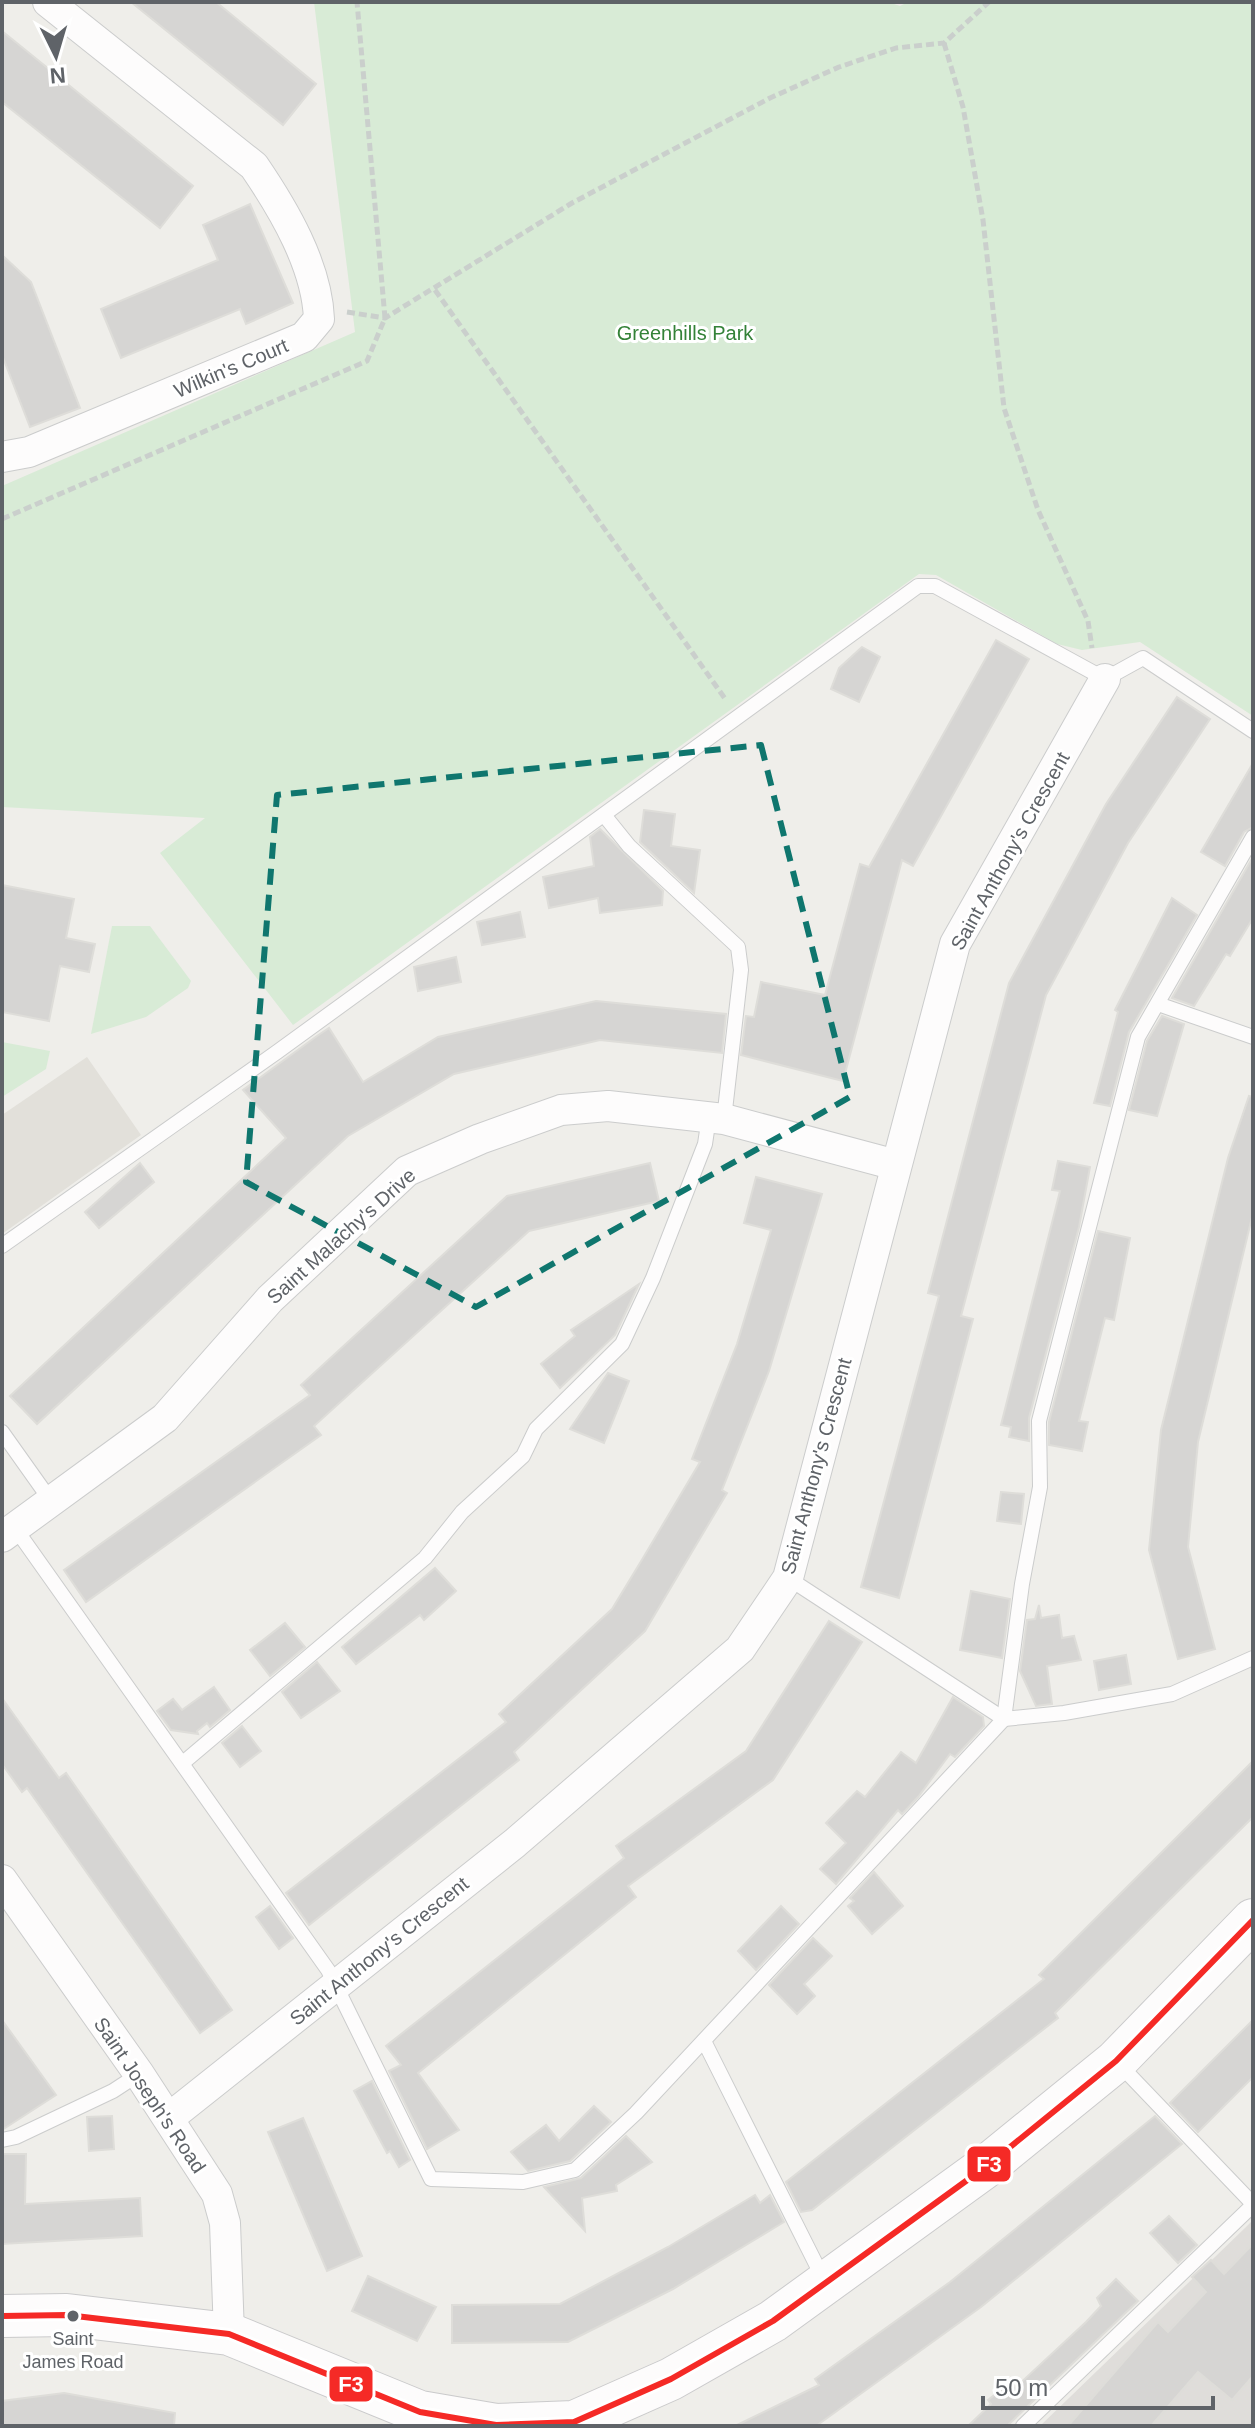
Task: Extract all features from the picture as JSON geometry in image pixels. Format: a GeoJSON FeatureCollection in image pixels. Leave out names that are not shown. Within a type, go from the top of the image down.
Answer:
{"type":"FeatureCollection","features":[{"type":"Feature","properties":{"kind":"street","name":"Wilkin's Court"},"geometry":{"type":"LineString","coordinates":[[2,457],[29,452],[304,337],[319,319],[318,293],[277,198],[254,166],[48,2]]}},
{"type":"Feature","properties":{"kind":"street","name":"Saint Anthony's Crescent"},"geometry":{"type":"LineString","coordinates":[[169,2118],[515,1843],[740,1649],[788,1578],[955,944],[1105,679]]}},
{"type":"Feature","properties":{"kind":"street","name":"Saint Malachy's Drive"},"geometry":{"type":"LineString","coordinates":[[8,1532],[165,1418],[270,1299],[407,1171],[480,1139],[561,1110],[608,1106],[717,1118],[896,1165]]}},
{"type":"Feature","properties":{"kind":"street","name":"Saint Joseph's Road"},"geometry":{"type":"LineString","coordinates":[[2,1880],[139,2074],[217,2194],[225,2223],[229,2334]]}},
{"type":"Feature","properties":{"kind":"street"},"geometry":{"type":"LineString","coordinates":[[2,2316],[67,2315],[229,2334],[420,2412],[496,2425],[574,2422],[671,2379],[773,2321],[988,2165],[1116,2061],[1253,1920]]}},
{"type":"Feature","properties":{"kind":"lane"},"geometry":{"type":"LineString","coordinates":[[2,1246],[918,586],[935,586],[1105,679],[1143,658],[1253,731]]}},
{"type":"Feature","properties":{"kind":"lane"},"geometry":{"type":"LineString","coordinates":[[184,1762],[425,1558],[462,1512],[523,1456],[536,1429],[622,1344],[653,1278],[717,1118],[741,970],[738,947],[629,846],[604,815]]}},
{"type":"Feature","properties":{"kind":"lane"},"geometry":{"type":"LineString","coordinates":[[8,1532],[184,1762],[335,1986],[431,2179],[447,2182],[523,2182],[575,2170],[636,2113],[1004,1719],[1022,1584],[1040,1487],[1039,1421],[1138,1037],[1253,837]]}},
{"type":"Feature","properties":{"kind":"lane"},"geometry":{"type":"LineString","coordinates":[[1158,1004],[1253,1037]]}},
{"type":"Feature","properties":{"kind":"lane"},"geometry":{"type":"LineString","coordinates":[[2,1432],[51,1501]]}},
{"type":"Feature","properties":{"kind":"lane"},"geometry":{"type":"LineString","coordinates":[[788,1578],[983,1702],[1004,1719],[1064,1713],[1172,1694],[1253,1658]]}},
{"type":"Feature","properties":{"kind":"lane"},"geometry":{"type":"LineString","coordinates":[[704,2041],[826,2284]]}},
{"type":"Feature","properties":{"kind":"lane"},"geometry":{"type":"LineString","coordinates":[[1023,2426],[1253,2205],[1116,2061]]}},
{"type":"Feature","properties":{"kind":"lane"},"geometry":{"type":"LineString","coordinates":[[2,2140],[16,2137],[113,2091],[139,2074]]}},
{"type":"Feature","properties":{"kind":"path"},"geometry":{"type":"LineString","coordinates":[[2,519],[367,361],[385,318],[357,2]]}},
{"type":"Feature","properties":{"kind":"path"},"geometry":{"type":"LineString","coordinates":[[341,312],[385,318],[572,203],[770,98],[839,67],[896,48],[944,43],[989,2]]}},
{"type":"Feature","properties":{"kind":"path"},"geometry":{"type":"LineString","coordinates":[[944,43],[963,107],[983,220],[1004,408],[1038,510],[1088,621],[1092,648]]}},
{"type":"Feature","properties":{"kind":"path"},"geometry":{"type":"LineString","coordinates":[[435,290],[738,717]]}},
{"type":"Feature","properties":{"kind":"highlighted area"},"geometry":{"type":"Polygon","coordinates":[[[761,745],[850,1097],[476,1307],[246,1182],[277,795],[761,745]]]}},
{"type":"Feature","properties":{"kind":"shaded area"},"geometry":{"type":"Polygon","coordinates":[[[87,1057],[141,1135],[2,1234],[2,1115],[87,1057]]]}},
{"type":"Feature","properties":{"kind":"shaded area"},"geometry":{"type":"Polygon","coordinates":[[[1253,2220],[1253,2426],[1040,2426],[1245,2228],[1253,2220]]]}},
{"type":"Feature","properties":{"kind":"green space","name":"Greenhills Park"},"geometry":{"type":"Polygon","coordinates":[[[314,2],[888,2],[900,6],[908,2],[1253,2],[1253,716],[1140,642],[1082,650],[1057,644],[936,575],[919,574],[293,1025],[160,853],[205,818],[2,807],[2,486],[355,332],[314,2]]]}},
{"type":"Feature","properties":{"kind":"green space"},"geometry":{"type":"Polygon","coordinates":[[[112,926],[150,926],[191,981],[188,988],[146,1017],[91,1034],[112,926]]]}},
{"type":"Feature","properties":{"kind":"green space"},"geometry":{"type":"Polygon","coordinates":[[[2,1042],[50,1051],[46,1069],[2,1097],[2,1042]]]}},
{"type":"Feature","properties":{"kind":"building"},"geometry":{"type":"Polygon","coordinates":[[[131,2],[216,2],[316,84],[283,125],[131,2]]]}},
{"type":"Feature","properties":{"kind":"building"},"geometry":{"type":"Polygon","coordinates":[[[2,31],[193,186],[160,228],[2,102],[2,31]]]}},
{"type":"Feature","properties":{"kind":"building"},"geometry":{"type":"Polygon","coordinates":[[[250,204],[293,303],[246,324],[240,309],[121,358],[101,309],[218,260],[203,225],[250,204]]]}},
{"type":"Feature","properties":{"kind":"building"},"geometry":{"type":"Polygon","coordinates":[[[2,255],[31,282],[80,408],[30,427],[2,355],[2,255]]]}},
{"type":"Feature","properties":{"kind":"building"},"geometry":{"type":"Polygon","coordinates":[[[996,640],[1029,659],[913,866],[902,860],[843,1081],[741,1055],[746,1016],[754,1017],[761,982],[825,995],[860,864],[869,867],[996,640]]]}},
{"type":"Feature","properties":{"kind":"building"},"geometry":{"type":"Polygon","coordinates":[[[862,647],[880,657],[859,702],[831,689],[839,668],[862,647]]]}},
{"type":"Feature","properties":{"kind":"building"},"geometry":{"type":"Polygon","coordinates":[[[1177,697],[1210,719],[1128,843],[1046,995],[961,1316],[973,1319],[899,1598],[861,1587],[939,1296],[928,1293],[1009,983],[1106,804],[1177,697]]]}},
{"type":"Feature","properties":{"kind":"building"},"geometry":{"type":"Polygon","coordinates":[[[1253,763],[1253,827],[1244,832],[1225,866],[1201,852],[1253,763]]]}},
{"type":"Feature","properties":{"kind":"building"},"geometry":{"type":"Polygon","coordinates":[[[644,810],[675,814],[671,846],[700,850],[694,893],[640,842],[644,810]]]}},
{"type":"Feature","properties":{"kind":"building"},"geometry":{"type":"Polygon","coordinates":[[[600,829],[663,891],[662,905],[600,913],[598,898],[549,908],[543,877],[594,866],[590,837],[600,829]]]}},
{"type":"Feature","properties":{"kind":"building"},"geometry":{"type":"Polygon","coordinates":[[[1253,857],[1253,918],[1194,1006],[1172,998],[1253,857]]]}},
{"type":"Feature","properties":{"kind":"building"},"geometry":{"type":"Polygon","coordinates":[[[2,885],[74,899],[66,938],[95,944],[89,972],[60,966],[49,1021],[2,1012],[2,885]]]}},
{"type":"Feature","properties":{"kind":"building"},"geometry":{"type":"Polygon","coordinates":[[[1172,898],[1197,915],[1129,1032],[1110,1106],[1094,1103],[1118,1012],[1115,1010],[1172,898]]]}},
{"type":"Feature","properties":{"kind":"building"},"geometry":{"type":"Polygon","coordinates":[[[520,912],[525,937],[482,945],[477,922],[520,912]]]}},
{"type":"Feature","properties":{"kind":"building"},"geometry":{"type":"Polygon","coordinates":[[[456,957],[461,982],[418,991],[414,967],[456,957]]]}},
{"type":"Feature","properties":{"kind":"building"},"geometry":{"type":"Polygon","coordinates":[[[596,1001],[726,1014],[722,1053],[600,1040],[454,1074],[348,1136],[37,1424],[10,1396],[286,1138],[243,1090],[317,1036],[329,1028],[363,1082],[438,1037],[596,1001]]]}},
{"type":"Feature","properties":{"kind":"building"},"geometry":{"type":"Polygon","coordinates":[[[1162,1016],[1184,1024],[1157,1116],[1129,1110],[1147,1041],[1162,1016]]]}},
{"type":"Feature","properties":{"kind":"building"},"geometry":{"type":"Polygon","coordinates":[[[1249,1096],[1253,1097],[1253,1213],[1198,1442],[1188,1547],[1215,1649],[1178,1659],[1149,1550],[1161,1430],[1228,1158],[1249,1096]]]}},
{"type":"Feature","properties":{"kind":"building"},"geometry":{"type":"Polygon","coordinates":[[[1058,1161],[1090,1167],[1079,1227],[1029,1418],[1029,1441],[1009,1437],[1011,1427],[1001,1425],[1060,1191],[1052,1190],[1058,1161]]]}},
{"type":"Feature","properties":{"kind":"building"},"geometry":{"type":"Polygon","coordinates":[[[140,1163],[154,1182],[99,1228],[85,1212],[140,1163]]]}},
{"type":"Feature","properties":{"kind":"building"},"geometry":{"type":"Polygon","coordinates":[[[650,1163],[659,1201],[529,1231],[314,1426],[321,1435],[86,1602],[64,1570],[310,1395],[301,1385],[507,1196],[650,1163]]]}},
{"type":"Feature","properties":{"kind":"building"},"geometry":{"type":"Polygon","coordinates":[[[756,1177],[822,1194],[769,1371],[722,1490],[727,1493],[645,1631],[514,1752],[519,1760],[309,1925],[286,1893],[506,1722],[499,1714],[612,1609],[643,1558],[700,1462],[692,1459],[737,1344],[771,1230],[744,1223],[756,1177]]]}},
{"type":"Feature","properties":{"kind":"building"},"geometry":{"type":"Polygon","coordinates":[[[1098,1231],[1130,1238],[1114,1320],[1105,1318],[1079,1421],[1088,1422],[1082,1451],[1049,1445],[1049,1422],[1098,1231]]]}},
{"type":"Feature","properties":{"kind":"building"},"geometry":{"type":"Polygon","coordinates":[[[639,1284],[615,1335],[560,1388],[541,1364],[575,1336],[571,1330],[639,1284]]]}},
{"type":"Feature","properties":{"kind":"building"},"geometry":{"type":"Polygon","coordinates":[[[608,1373],[629,1381],[604,1443],[570,1429],[608,1373]]]}},
{"type":"Feature","properties":{"kind":"building"},"geometry":{"type":"Polygon","coordinates":[[[1001,1492],[1024,1494],[1021,1524],[997,1521],[1001,1492]]]}},
{"type":"Feature","properties":{"kind":"building"},"geometry":{"type":"Polygon","coordinates":[[[435,1568],[456,1591],[424,1620],[420,1615],[356,1664],[342,1647],[435,1568]]]}},
{"type":"Feature","properties":{"kind":"building"},"geometry":{"type":"Polygon","coordinates":[[[971,1591],[1010,1599],[1002,1658],[960,1650],[971,1591]]]}},
{"type":"Feature","properties":{"kind":"building"},"geometry":{"type":"Polygon","coordinates":[[[1039,1605],[1041,1618],[1059,1615],[1062,1638],[1074,1636],[1081,1660],[1047,1666],[1052,1704],[1036,1706],[1020,1671],[1027,1620],[1035,1619],[1039,1605]]]}},
{"type":"Feature","properties":{"kind":"building"},"geometry":{"type":"Polygon","coordinates":[[[829,1621],[862,1642],[773,1780],[628,1886],[636,1897],[418,2073],[459,2130],[427,2149],[389,2071],[401,2065],[386,2046],[624,1858],[616,1846],[746,1751],[829,1621]]]}},
{"type":"Feature","properties":{"kind":"building"},"geometry":{"type":"Polygon","coordinates":[[[285,1623],[305,1647],[270,1676],[250,1650],[285,1623]]]}},
{"type":"Feature","properties":{"kind":"building"},"geometry":{"type":"Polygon","coordinates":[[[1126,1655],[1131,1684],[1099,1690],[1094,1661],[1126,1655]]]}},
{"type":"Feature","properties":{"kind":"building"},"geometry":{"type":"Polygon","coordinates":[[[317,1662],[340,1691],[301,1718],[282,1692],[317,1662]]]}},
{"type":"Feature","properties":{"kind":"building"},"geometry":{"type":"Polygon","coordinates":[[[214,1687],[230,1710],[210,1727],[207,1723],[197,1731],[198,1734],[171,1730],[157,1711],[173,1699],[182,1710],[214,1687]]]}},
{"type":"Feature","properties":{"kind":"building"},"geometry":{"type":"Polygon","coordinates":[[[953,1697],[983,1717],[984,1726],[955,1757],[950,1754],[918,1797],[902,1814],[898,1810],[836,1884],[820,1869],[846,1843],[826,1823],[857,1791],[865,1797],[901,1752],[916,1763],[953,1697]]]}},
{"type":"Feature","properties":{"kind":"building"},"geometry":{"type":"Polygon","coordinates":[[[2,1698],[59,1778],[66,1773],[232,2010],[200,2033],[27,1788],[22,1792],[2,1764],[2,1698]]]}},
{"type":"Feature","properties":{"kind":"building"},"geometry":{"type":"Polygon","coordinates":[[[242,1726],[261,1751],[240,1767],[222,1743],[242,1726]]]}},
{"type":"Feature","properties":{"kind":"building"},"geometry":{"type":"Polygon","coordinates":[[[1253,1761],[1253,1817],[1055,2013],[1058,2018],[812,2210],[801,2212],[786,2182],[1044,1979],[1039,1975],[1253,1761]]]}},
{"type":"Feature","properties":{"kind":"building"},"geometry":{"type":"Polygon","coordinates":[[[874,1872],[903,1906],[872,1934],[848,1906],[854,1901],[850,1898],[874,1872]]]}},
{"type":"Feature","properties":{"kind":"building"},"geometry":{"type":"Polygon","coordinates":[[[270,1906],[293,1938],[279,1949],[256,1917],[270,1906]]]}},
{"type":"Feature","properties":{"kind":"building"},"geometry":{"type":"Polygon","coordinates":[[[781,1906],[799,1924],[756,1970],[738,1951],[781,1906]]]}},
{"type":"Feature","properties":{"kind":"building"},"geometry":{"type":"Polygon","coordinates":[[[813,1938],[832,1956],[804,1984],[815,1996],[797,2014],[769,1985],[813,1938]]]}},
{"type":"Feature","properties":{"kind":"building"},"geometry":{"type":"Polygon","coordinates":[[[2,2020],[56,2095],[2,2130],[2,2020]]]}},
{"type":"Feature","properties":{"kind":"building"},"geometry":{"type":"Polygon","coordinates":[[[1253,2020],[1253,2077],[1198,2132],[1170,2103],[1253,2020]]]}},
{"type":"Feature","properties":{"kind":"building"},"geometry":{"type":"Polygon","coordinates":[[[372,2081],[410,2160],[399,2167],[390,2151],[387,2153],[354,2091],[372,2081]]]}},
{"type":"Feature","properties":{"kind":"building"},"geometry":{"type":"Polygon","coordinates":[[[594,2106],[611,2122],[570,2161],[528,2171],[511,2152],[546,2125],[559,2141],[594,2106]]]}},
{"type":"Feature","properties":{"kind":"building"},"geometry":{"type":"Polygon","coordinates":[[[112,2116],[114,2149],[89,2151],[87,2117],[112,2116]]]}},
{"type":"Feature","properties":{"kind":"building"},"geometry":{"type":"Polygon","coordinates":[[[1155,2116],[1182,2144],[981,2307],[816,2426],[735,2426],[819,2385],[815,2379],[950,2282],[1155,2116]]]}},
{"type":"Feature","properties":{"kind":"building"},"geometry":{"type":"Polygon","coordinates":[[[303,2118],[362,2256],[327,2271],[268,2132],[303,2118]]]}},
{"type":"Feature","properties":{"kind":"building"},"geometry":{"type":"Polygon","coordinates":[[[626,2136],[652,2162],[616,2185],[617,2191],[582,2198],[585,2231],[544,2187],[581,2178],[626,2136]]]}},
{"type":"Feature","properties":{"kind":"building"},"geometry":{"type":"Polygon","coordinates":[[[2,2154],[26,2154],[25,2204],[140,2198],[142,2236],[2,2244],[2,2154]]]}},
{"type":"Feature","properties":{"kind":"building"},"geometry":{"type":"Polygon","coordinates":[[[755,2195],[760,2203],[770,2195],[784,2222],[673,2289],[568,2342],[452,2343],[452,2305],[560,2304],[668,2247],[755,2195]]]}},
{"type":"Feature","properties":{"kind":"building"},"geometry":{"type":"Polygon","coordinates":[[[1169,2216],[1197,2245],[1178,2263],[1150,2233],[1169,2216]]]}},
{"type":"Feature","properties":{"kind":"building"},"geometry":{"type":"Polygon","coordinates":[[[1253,2244],[1253,2376],[1232,2400],[1198,2372],[1151,2426],[1068,2426],[1158,2322],[1168,2332],[1206,2292],[1192,2277],[1211,2260],[1224,2274],[1253,2244]]]}},
{"type":"Feature","properties":{"kind":"building"},"geometry":{"type":"Polygon","coordinates":[[[368,2276],[436,2307],[417,2341],[352,2311],[368,2276]]]}},
{"type":"Feature","properties":{"kind":"building"},"geometry":{"type":"Polygon","coordinates":[[[1116,2279],[1138,2301],[1007,2426],[968,2426],[991,2404],[988,2400],[1011,2382],[1016,2387],[1086,2322],[1101,2306],[1097,2298],[1116,2279]]]}},
{"type":"Feature","properties":{"kind":"building"},"geometry":{"type":"Polygon","coordinates":[[[64,2393],[175,2413],[174,2426],[2,2426],[2,2401],[64,2393]]]}},
{"type":"Feature","properties":{"kind":"transit line","name":"F3"},"geometry":{"type":"LineString","coordinates":[[2,2316],[67,2315],[229,2334],[420,2412],[496,2425],[574,2422],[671,2379],[773,2321],[988,2165],[1116,2061],[1253,1920]]}},
{"type":"Feature","properties":{"kind":"place","name":"Saint James Road"},"geometry":{"type":"Point","coordinates":[73,2316]}}]}
